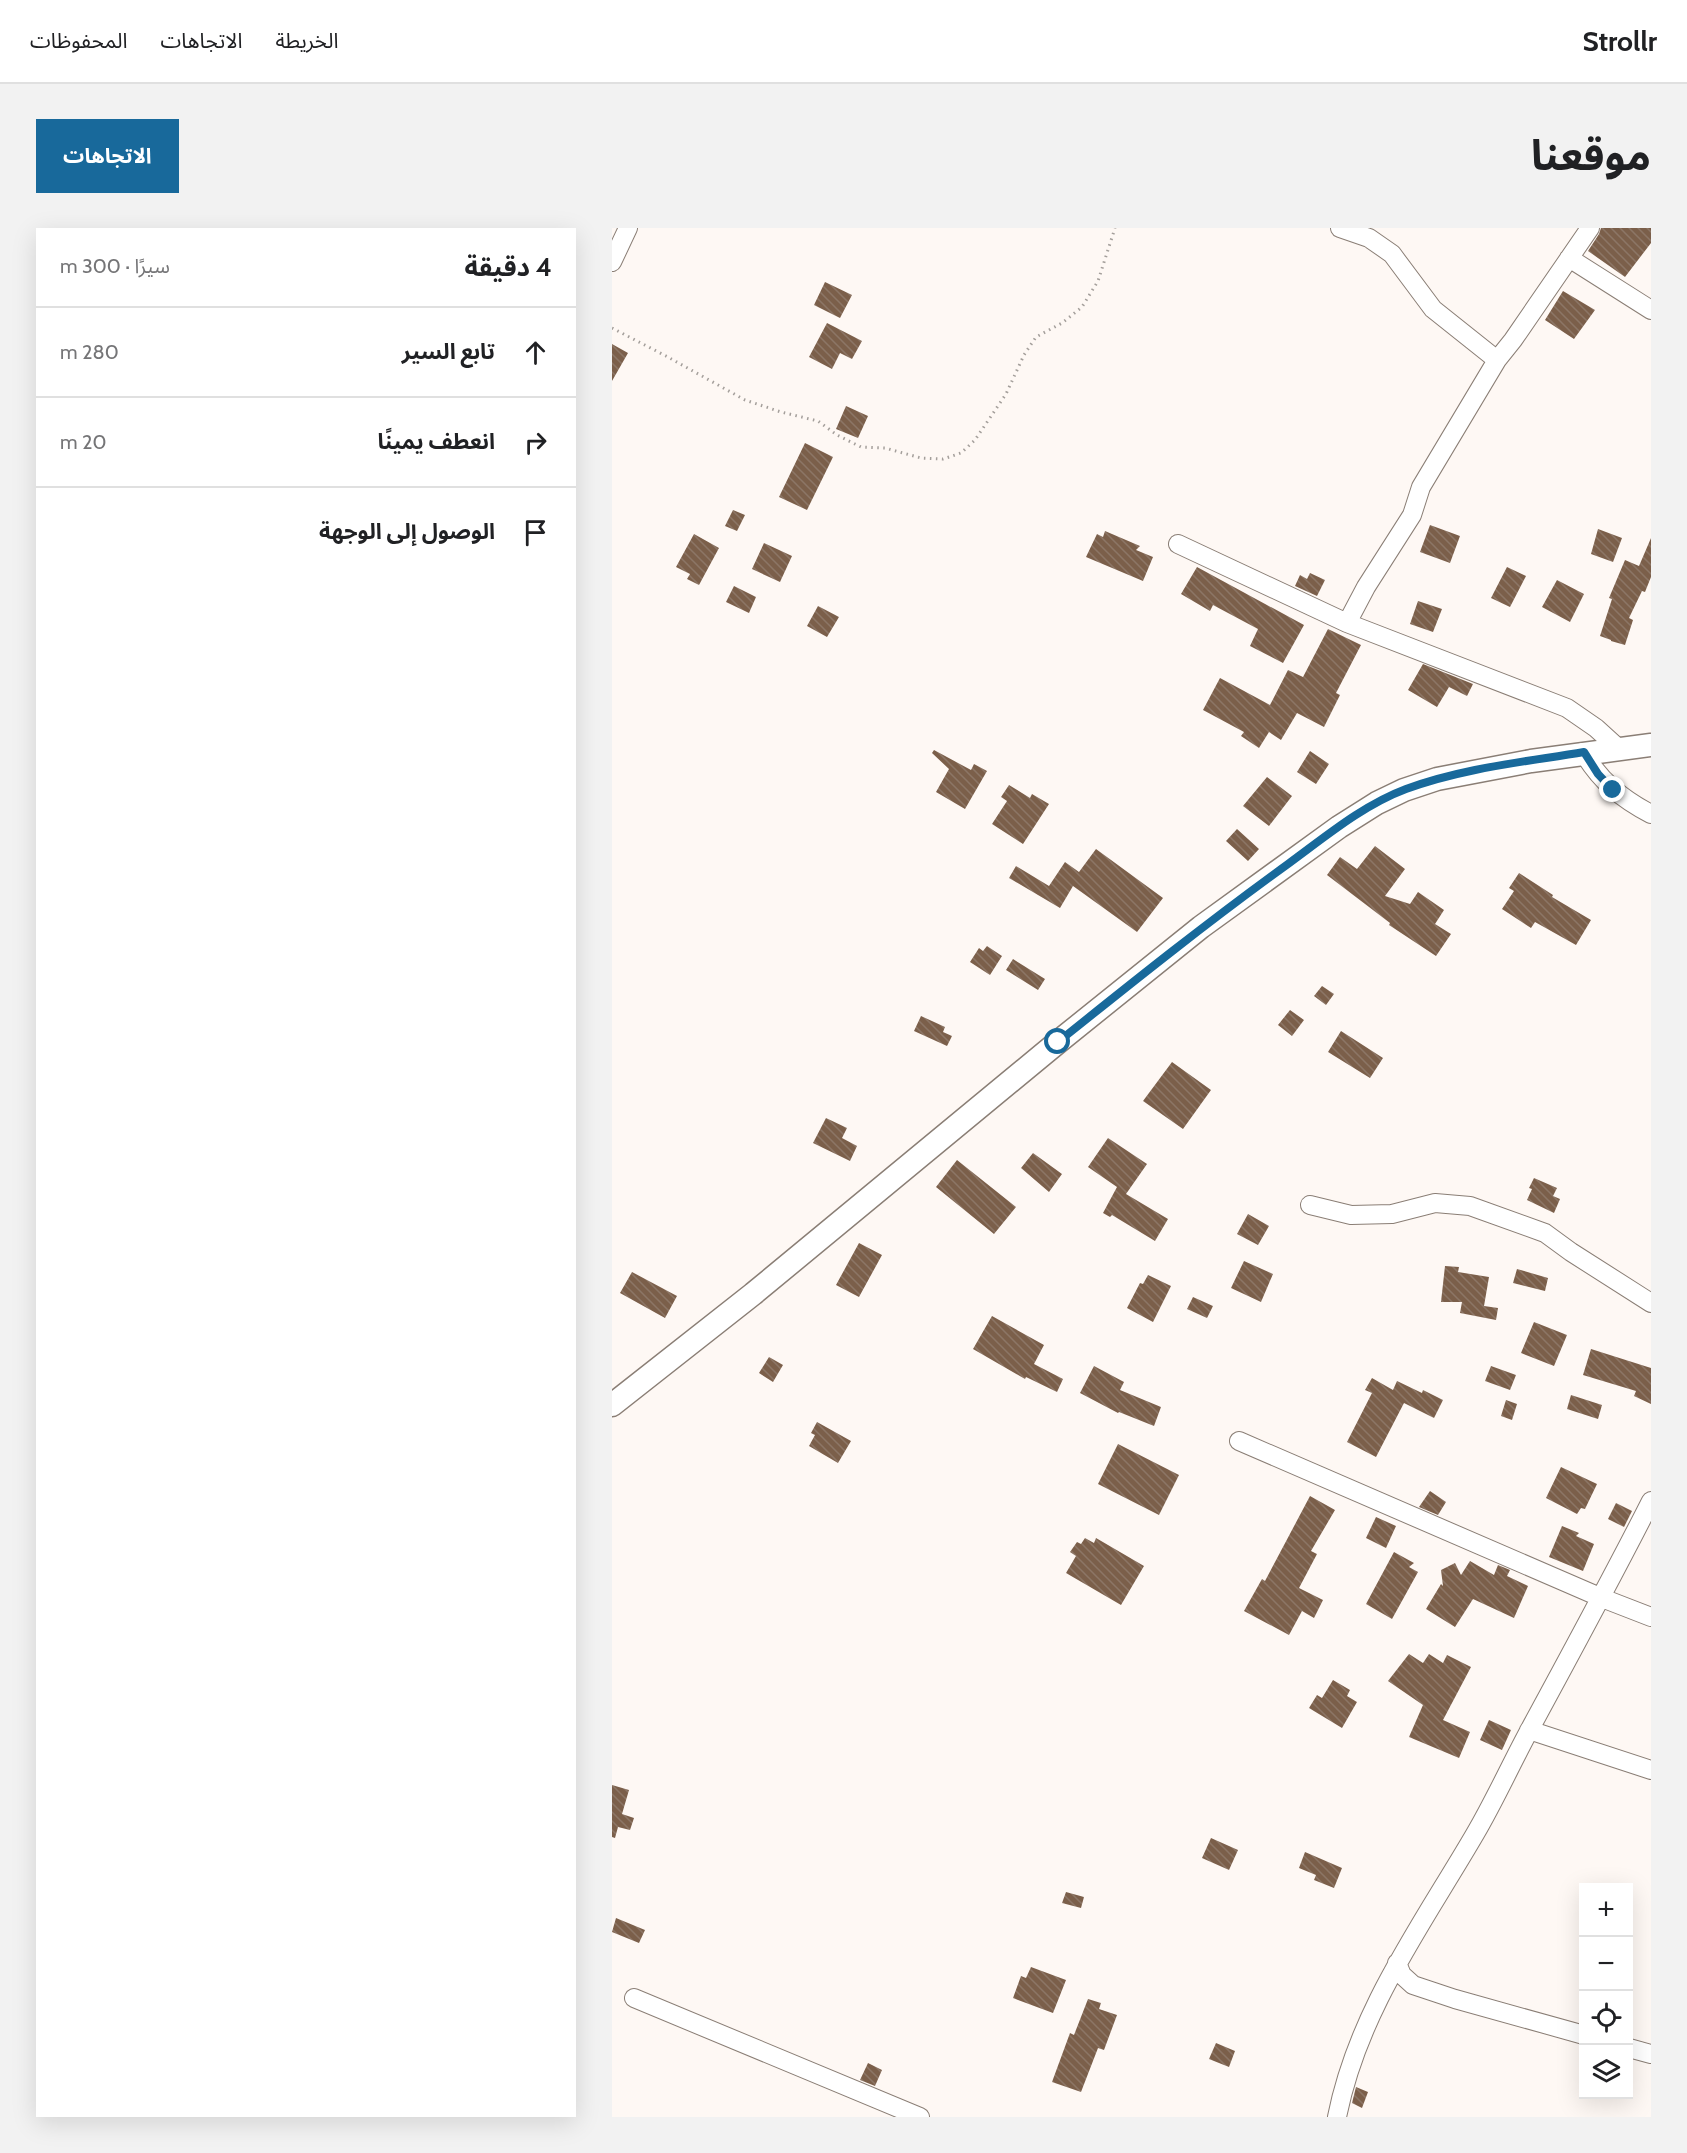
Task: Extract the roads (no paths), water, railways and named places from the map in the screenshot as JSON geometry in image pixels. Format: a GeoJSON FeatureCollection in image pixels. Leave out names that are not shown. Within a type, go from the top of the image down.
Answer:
{"type":"FeatureCollection","features":[{"type":"Feature","properties":{"kind":"street"},"geometry":{"type":"LineString","coordinates":[[612,262],[628,228]]}},
{"type":"Feature","properties":{"kind":"street"},"geometry":{"type":"LineString","coordinates":[[1340,228],[1369,238],[1392,254],[1433,309],[1497,360]]}},
{"type":"Feature","properties":{"kind":"street"},"geometry":{"type":"LineString","coordinates":[[1347,623],[1366,586],[1412,515],[1421,487],[1497,360],[1590,228]]}},
{"type":"Feature","properties":{"kind":"street"},"geometry":{"type":"LineString","coordinates":[[1569,258],[1651,310]]}},
{"type":"Feature","properties":{"kind":"street"},"geometry":{"type":"LineString","coordinates":[[1178,544],[1347,623],[1567,708],[1596,728],[1618,748]]}},
{"type":"Feature","properties":{"kind":"street"},"geometry":{"type":"LineString","coordinates":[[612,1405],[744,1301],[1201,927],[1339,827],[1377,803],[1404,790],[1437,779],[1469,771],[1584,752],[1651,745]]}},
{"type":"Feature","properties":{"kind":"street"},"geometry":{"type":"LineString","coordinates":[[1584,752],[1598,774],[1613,790],[1634,806],[1651,814]]}},
{"type":"Feature","properties":{"kind":"street"},"geometry":{"type":"LineString","coordinates":[[1310,1205],[1351,1215],[1392,1214],[1435,1203],[1470,1206],[1545,1233],[1651,1304]]}},
{"type":"Feature","properties":{"kind":"street"},"geometry":{"type":"LineString","coordinates":[[1239,1441],[1651,1617]]}},
{"type":"Feature","properties":{"kind":"street"},"geometry":{"type":"LineString","coordinates":[[1341,2116],[1346,2078],[1358,2043],[1397,1963],[1476,1832],[1602,1598],[1651,1501]]}},
{"type":"Feature","properties":{"kind":"street"},"geometry":{"type":"LineString","coordinates":[[1530,1730],[1651,1770]]}},
{"type":"Feature","properties":{"kind":"street"},"geometry":{"type":"LineString","coordinates":[[1397,1963],[1402,1975],[1413,1985],[1579,2034]]}},
{"type":"Feature","properties":{"kind":"street"},"geometry":{"type":"LineString","coordinates":[[634,1998],[920,2117]]}},
{"type":"Feature","properties":{"kind":"street"},"geometry":{"type":"LineString","coordinates":[[1633,2049],[1651,2054]]}}]}
